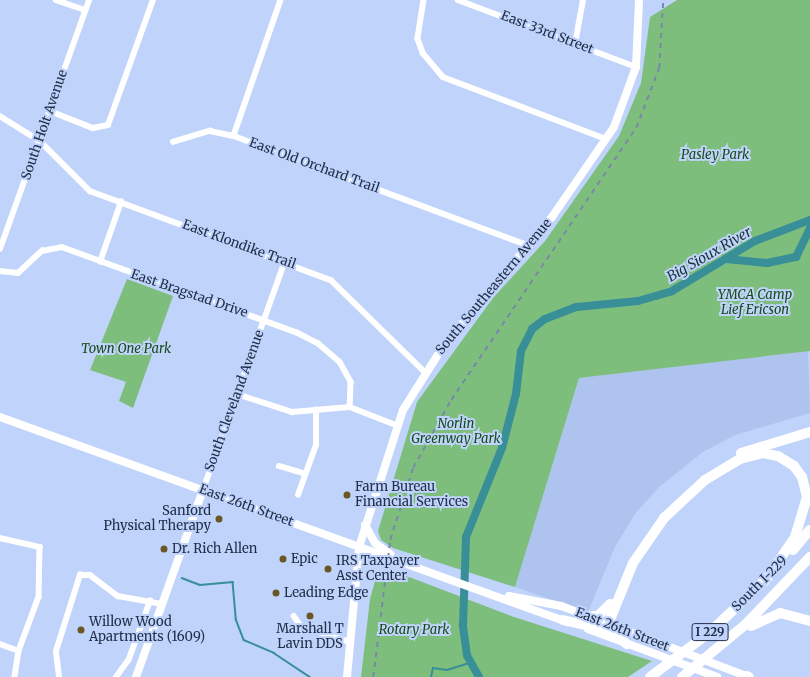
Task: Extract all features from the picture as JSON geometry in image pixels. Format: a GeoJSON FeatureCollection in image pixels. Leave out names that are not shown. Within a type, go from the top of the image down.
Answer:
{"type":"FeatureCollection","features":[{"type":"Feature","properties":{"kind":"highway"},"geometry":{"type":"LineString","coordinates":[[606,625],[610,604],[640,540],[685,489],[733,457],[810,432]]}},
{"type":"Feature","properties":{"kind":"highway"},"geometry":{"type":"LineString","coordinates":[[606,625],[633,563],[664,518],[705,480],[740,459],[762,453],[778,456],[794,466],[802,477],[807,497],[795,537],[765,581]]}},
{"type":"Feature","properties":{"kind":"highway","name":"South I-229"},"geometry":{"type":"LineString","coordinates":[[650,677],[709,633],[765,581],[810,530]]}},
{"type":"Feature","properties":{"kind":"highway","name":"South I-229"},"geometry":{"type":"LineString","coordinates":[[682,677],[762,610],[810,557]]}},
{"type":"Feature","properties":{"kind":"highway"},"geometry":{"type":"LineString","coordinates":[[586,616],[598,616],[610,604]]}},
{"type":"Feature","properties":{"kind":"highway"},"geometry":{"type":"LineString","coordinates":[[716,650],[768,616],[792,614],[810,621]]}},
{"type":"Feature","properties":{"kind":"highway"},"geometry":{"type":"LineString","coordinates":[[563,620],[606,625],[627,644]]}},
{"type":"Feature","properties":{"kind":"main road","name":"South Southeastern Avenue"},"geometry":{"type":"LineString","coordinates":[[347,677],[359,547],[396,425],[425,372],[468,314],[530,246],[606,139],[623,108],[636,66],[639,0]]}},
{"type":"Feature","properties":{"kind":"main road","name":"East 26th Street"},"geometry":{"type":"LineString","coordinates":[[0,417],[359,547],[493,593],[716,677]]}},
{"type":"Feature","properties":{"kind":"main road","name":"South Cleveland Avenue"},"geometry":{"type":"LineString","coordinates":[[136,677],[203,490]]}},
{"type":"Feature","properties":{"kind":"main road"},"geometry":{"type":"LineString","coordinates":[[365,525],[372,537],[386,552],[427,571]]}},
{"type":"Feature","properties":{"kind":"main road","name":"East 26th Street"},"geometry":{"type":"LineString","coordinates":[[493,593],[536,600],[586,616],[606,625],[748,677]]}},
{"type":"Feature","properties":{"kind":"street"},"geometry":{"type":"LineString","coordinates":[[56,0],[85,10]]}},
{"type":"Feature","properties":{"kind":"street","name":"South Holt Avenue"},"geometry":{"type":"LineString","coordinates":[[0,249],[40,141],[89,0]]}},
{"type":"Feature","properties":{"kind":"street"},"geometry":{"type":"LineString","coordinates":[[50,111],[93,128],[108,125],[153,0]]}},
{"type":"Feature","properties":{"kind":"street","name":"East Old Orchard Trail"},"geometry":{"type":"LineString","coordinates":[[281,0],[234,136],[530,246]]}},
{"type":"Feature","properties":{"kind":"street"},"geometry":{"type":"LineString","coordinates":[[424,0],[418,39],[423,54],[442,79],[606,139]]}},
{"type":"Feature","properties":{"kind":"street","name":"East 33rd Street"},"geometry":{"type":"LineString","coordinates":[[458,0],[636,66]]}},
{"type":"Feature","properties":{"kind":"street"},"geometry":{"type":"LineString","coordinates":[[575,44],[583,0]]}},
{"type":"Feature","properties":{"kind":"street","name":"East Klondike Trail"},"geometry":{"type":"LineString","coordinates":[[0,116],[40,141],[82,187],[285,261],[341,287],[425,372]]}},
{"type":"Feature","properties":{"kind":"street"},"geometry":{"type":"LineString","coordinates":[[173,142],[210,131],[234,136]]}},
{"type":"Feature","properties":{"kind":"street"},"geometry":{"type":"LineString","coordinates":[[100,262],[121,202]]}},
{"type":"Feature","properties":{"kind":"street","name":"East Bragstad Drive"},"geometry":{"type":"LineString","coordinates":[[0,271],[18,273],[42,251],[55,246],[264,320],[312,339],[340,362],[351,382],[350,407]]}},
{"type":"Feature","properties":{"kind":"street","name":"South Cleveland Avenue"},"geometry":{"type":"LineString","coordinates":[[203,490],[285,261]]}},
{"type":"Feature","properties":{"kind":"street"},"geometry":{"type":"LineString","coordinates":[[238,394],[292,412],[350,407],[396,425]]}},
{"type":"Feature","properties":{"kind":"street"},"geometry":{"type":"LineString","coordinates":[[298,495],[304,473],[316,445],[316,410]]}},
{"type":"Feature","properties":{"kind":"street"},"geometry":{"type":"LineString","coordinates":[[279,466],[304,473]]}},
{"type":"Feature","properties":{"kind":"street"},"geometry":{"type":"LineString","coordinates":[[0,538],[40,547],[39,596],[19,651],[15,677]]}},
{"type":"Feature","properties":{"kind":"street"},"geometry":{"type":"LineString","coordinates":[[59,677],[56,652],[80,575],[90,574],[118,596],[162,604]]}},
{"type":"Feature","properties":{"kind":"street"},"geometry":{"type":"LineString","coordinates":[[116,677],[129,660],[150,601]]}},
{"type":"Feature","properties":{"kind":"street"},"geometry":{"type":"LineString","coordinates":[[294,616],[301,626],[350,642]]}},
{"type":"Feature","properties":{"kind":"street"},"geometry":{"type":"LineString","coordinates":[[0,644],[19,651]]}},
{"type":"Feature","properties":{"kind":"shaded area"},"geometry":{"type":"Polygon","coordinates":[[[808,351],[810,413],[735,435],[703,452],[659,487],[635,514],[615,547],[588,612],[515,587],[579,378],[808,351]]]}},
{"type":"Feature","properties":{"kind":"green space"},"geometry":{"type":"Polygon","coordinates":[[[677,0],[810,0],[810,351],[579,378],[515,587],[393,548],[381,540],[378,531],[417,402],[493,298],[545,241],[619,136],[641,83],[650,17],[677,0]]]}},
{"type":"Feature","properties":{"kind":"green space","name":"Town One Park"},"geometry":{"type":"Polygon","coordinates":[[[127,279],[173,296],[133,408],[119,401],[126,382],[90,370],[127,279]]]}},
{"type":"Feature","properties":{"kind":"green space","name":"Rotary Park"},"geometry":{"type":"Polygon","coordinates":[[[396,572],[514,617],[652,661],[628,677],[361,677],[370,599],[377,574],[396,572]]]}},
{"type":"Feature","properties":{"kind":"waterway","name":"Big Sioux River"},"geometry":{"type":"LineString","coordinates":[[479,677],[467,655],[463,625],[466,537],[502,448],[516,394],[521,351],[532,329],[545,319],[577,307],[638,301],[672,291],[755,241],[810,220]]}},
{"type":"Feature","properties":{"kind":"waterway"},"geometry":{"type":"LineString","coordinates":[[726,259],[767,263],[796,257],[810,228]]}},
{"type":"Feature","properties":{"kind":"waterway"},"geometry":{"type":"LineString","coordinates":[[182,578],[200,585],[233,582],[236,619],[244,640],[274,653],[310,677]]}},
{"type":"Feature","properties":{"kind":"waterway"},"geometry":{"type":"LineString","coordinates":[[431,677],[433,668],[447,670],[470,663]]}},
{"type":"Feature","properties":{"kind":"railway"},"geometry":{"type":"LineString","coordinates":[[373,677],[390,540],[413,468],[451,400],[636,128],[659,68],[663,0]]}},
{"type":"Feature","properties":{"kind":"place","name":"Farm Bureau Financial Services"},"geometry":{"type":"Point","coordinates":[347,495]}},
{"type":"Feature","properties":{"kind":"place","name":"Sanford Physical Therapy"},"geometry":{"type":"Point","coordinates":[219,519]}},
{"type":"Feature","properties":{"kind":"place","name":"Dr. Rich Allen"},"geometry":{"type":"Point","coordinates":[164,549]}},
{"type":"Feature","properties":{"kind":"place","name":"Epic"},"geometry":{"type":"Point","coordinates":[283,559]}},
{"type":"Feature","properties":{"kind":"place","name":"IRS Taxpayer Asst Center"},"geometry":{"type":"Point","coordinates":[328,569]}},
{"type":"Feature","properties":{"kind":"place","name":"Leading Edge"},"geometry":{"type":"Point","coordinates":[276,593]}},
{"type":"Feature","properties":{"kind":"place","name":"Marshall T Lavin DDS"},"geometry":{"type":"Point","coordinates":[310,616]}},
{"type":"Feature","properties":{"kind":"place","name":"Willow Wood Apartments (1609)"},"geometry":{"type":"Point","coordinates":[81,630]}},
{"type":"Feature","properties":{"kind":"park label","name":"Pasley Park"},"geometry":{"type":"Point","coordinates":[715,155]}},
{"type":"Feature","properties":{"kind":"park label","name":"YMCA Camp Lief Ericson"},"geometry":{"type":"Point","coordinates":[755,304]}},
{"type":"Feature","properties":{"kind":"park label","name":"Norlin Greenway Park"},"geometry":{"type":"Point","coordinates":[456,432]}}]}
